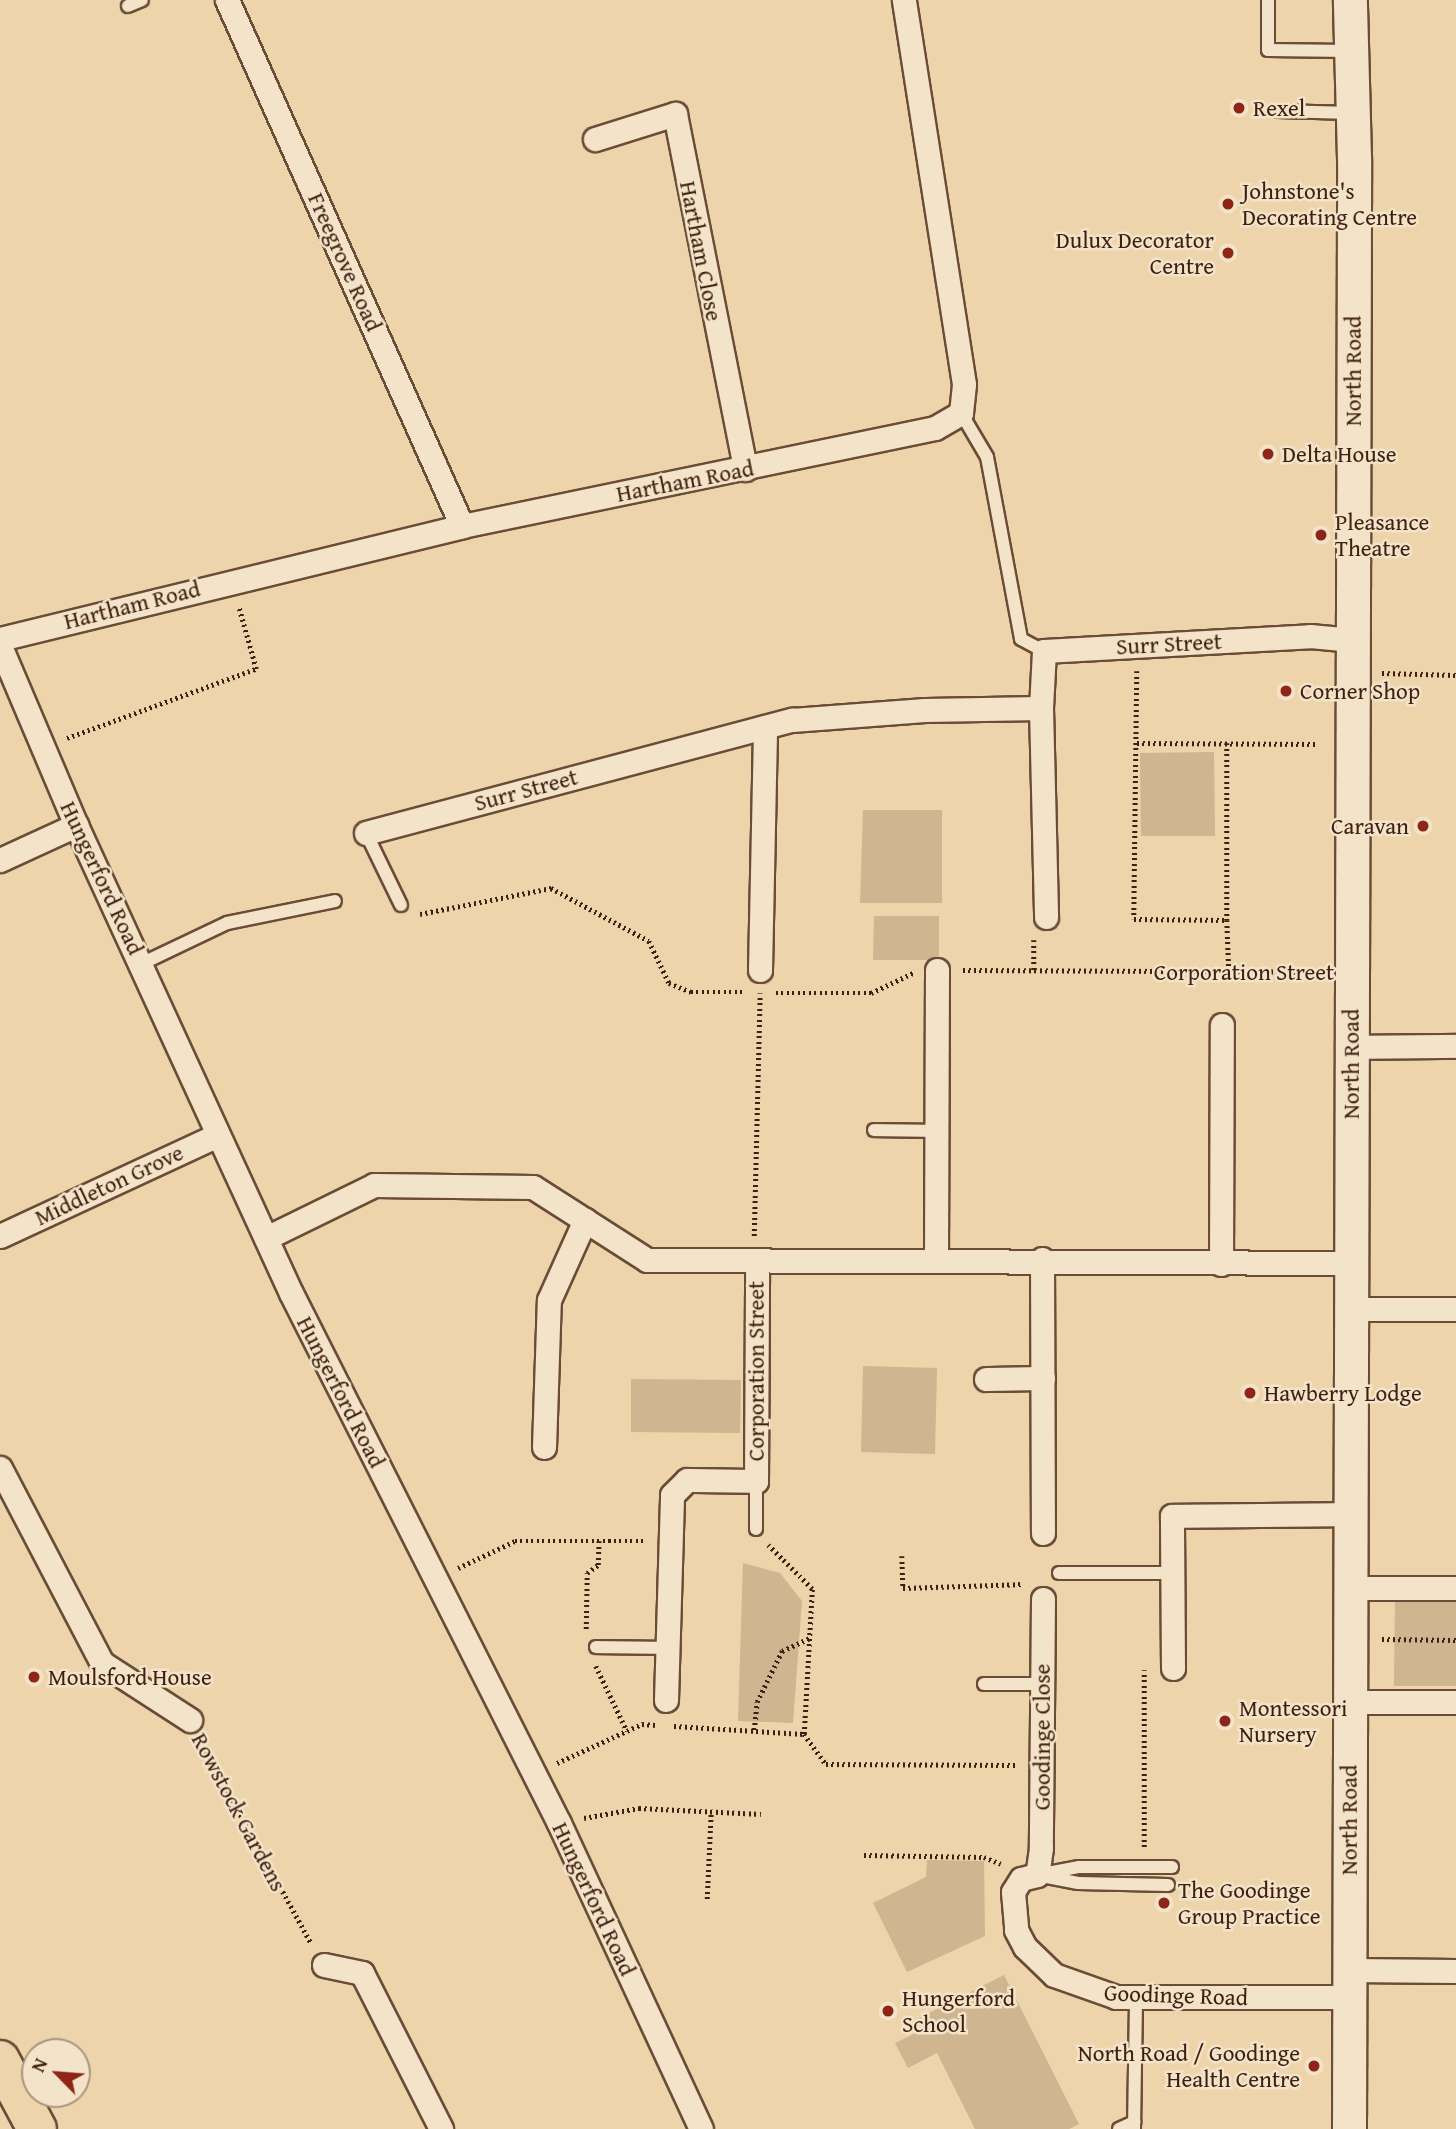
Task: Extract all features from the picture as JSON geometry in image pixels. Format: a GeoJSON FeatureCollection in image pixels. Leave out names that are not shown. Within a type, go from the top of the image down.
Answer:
{"type":"FeatureCollection","features":[{"type":"Feature","properties":{"kind":"highway"},"geometry":{"type":"LineString","coordinates":[[0,2060],[37,2129]]}},
{"type":"Feature","properties":{"kind":"street","name":"Freegrove Road"},"geometry":{"type":"LineString","coordinates":[[227,0],[462,526]]}},
{"type":"Feature","properties":{"kind":"street"},"geometry":{"type":"LineString","coordinates":[[904,0],[964,384],[961,413]]}},
{"type":"Feature","properties":{"kind":"street","name":"North Road"},"geometry":{"type":"LineString","coordinates":[[1349,2129],[1353,656],[1353,113],[1350,0]]}},
{"type":"Feature","properties":{"kind":"street","name":"Hartham Close"},"geometry":{"type":"LineString","coordinates":[[595,139],[675,114],[745,469]]}},
{"type":"Feature","properties":{"kind":"street","name":"Hartham Road"},"geometry":{"type":"LineString","coordinates":[[0,639],[462,526],[935,428],[961,413]]}},
{"type":"Feature","properties":{"kind":"street","name":"Surr Street"},"geometry":{"type":"LineString","coordinates":[[1044,651],[1310,636],[1353,656]]}},
{"type":"Feature","properties":{"kind":"street","name":"Hungerford Road"},"geometry":{"type":"LineString","coordinates":[[0,646],[76,825],[266,1238],[559,1823],[701,2129]]}},
{"type":"Feature","properties":{"kind":"street"},"geometry":{"type":"LineString","coordinates":[[1044,651],[1041,708],[1046,917]]}},
{"type":"Feature","properties":{"kind":"street","name":"Surr Street"},"geometry":{"type":"LineString","coordinates":[[366,833],[792,720],[925,710],[1041,708]]}},
{"type":"Feature","properties":{"kind":"street"},"geometry":{"type":"LineString","coordinates":[[760,981],[765,727]]}},
{"type":"Feature","properties":{"kind":"street"},"geometry":{"type":"LineString","coordinates":[[0,860],[76,825]]}},
{"type":"Feature","properties":{"kind":"street"},"geometry":{"type":"LineString","coordinates":[[936,1258],[937,970]]}},
{"type":"Feature","properties":{"kind":"street"},"geometry":{"type":"LineString","coordinates":[[1221,1264],[1222,1025]]}},
{"type":"Feature","properties":{"kind":"street"},"geometry":{"type":"LineString","coordinates":[[1352,1047],[1456,1046]]}},
{"type":"Feature","properties":{"kind":"street","name":"Middleton Grove"},"geometry":{"type":"LineString","coordinates":[[0,1236],[218,1135]]}},
{"type":"Feature","properties":{"kind":"street","name":"Corporation Street"},"geometry":{"type":"LineString","coordinates":[[266,1238],[374,1185],[533,1187],[647,1260],[936,1258],[1221,1264],[1351,1263]]}},
{"type":"Feature","properties":{"kind":"street"},"geometry":{"type":"LineString","coordinates":[[544,1447],[549,1300],[585,1220]]}},
{"type":"Feature","properties":{"kind":"street","name":"Corporation Street"},"geometry":{"type":"LineString","coordinates":[[666,1700],[672,1495],[687,1480],[756,1480],[755,1259]]}},
{"type":"Feature","properties":{"kind":"street"},"geometry":{"type":"LineString","coordinates":[[1042,1259],[1043,1533]]}},
{"type":"Feature","properties":{"kind":"street"},"geometry":{"type":"LineString","coordinates":[[1351,1309],[1456,1309]]}},
{"type":"Feature","properties":{"kind":"street"},"geometry":{"type":"LineString","coordinates":[[986,1379],[1043,1378]]}},
{"type":"Feature","properties":{"kind":"street","name":"Rowstock Gardens"},"geometry":{"type":"LineString","coordinates":[[0,1468],[102,1663],[190,1720]]}},
{"type":"Feature","properties":{"kind":"street"},"geometry":{"type":"LineString","coordinates":[[1173,1668],[1171,1516],[1350,1514]]}},
{"type":"Feature","properties":{"kind":"street"},"geometry":{"type":"LineString","coordinates":[[1350,1588],[1456,1588]]}},
{"type":"Feature","properties":{"kind":"street","name":"Goodinge Close"},"geometry":{"type":"LineString","coordinates":[[1030,1877],[1042,1765],[1042,1684],[1036,1592]]}},
{"type":"Feature","properties":{"kind":"street"},"geometry":{"type":"LineString","coordinates":[[1350,1702],[1456,1702]]}},
{"type":"Feature","properties":{"kind":"street","name":"Goodinge Road"},"geometry":{"type":"LineString","coordinates":[[1030,1877],[1013,1892],[1016,1930],[1038,1963],[1074,1986],[1097,1994],[1136,1998],[1349,1984],[1456,1971]]}},
{"type":"Feature","properties":{"kind":"street"},"geometry":{"type":"LineString","coordinates":[[324,1965],[362,1973],[441,2129]]}},
{"type":"Feature","properties":{"kind":"lane"},"geometry":{"type":"LineString","coordinates":[[128,6],[142,0]]}},
{"type":"Feature","properties":{"kind":"lane"},"geometry":{"type":"LineString","coordinates":[[1268,0],[1268,50],[1351,51]]}},
{"type":"Feature","properties":{"kind":"lane"},"geometry":{"type":"LineString","coordinates":[[1278,111],[1353,113]]}},
{"type":"Feature","properties":{"kind":"lane"},"geometry":{"type":"LineString","coordinates":[[961,413],[988,457],[1021,639],[1044,651]]}},
{"type":"Feature","properties":{"kind":"lane","name":"Surr Street"},"geometry":{"type":"LineString","coordinates":[[366,833],[401,905]]}},
{"type":"Feature","properties":{"kind":"lane"},"geometry":{"type":"LineString","coordinates":[[141,964],[227,923],[334,901]]}},
{"type":"Feature","properties":{"kind":"lane"},"geometry":{"type":"LineString","coordinates":[[874,1130],[937,1131]]}},
{"type":"Feature","properties":{"kind":"lane"},"geometry":{"type":"LineString","coordinates":[[756,1480],[756,1529]]}},
{"type":"Feature","properties":{"kind":"lane"},"geometry":{"type":"LineString","coordinates":[[1059,1573],[1172,1573]]}},
{"type":"Feature","properties":{"kind":"lane"},"geometry":{"type":"LineString","coordinates":[[596,1647],[668,1648]]}},
{"type":"Feature","properties":{"kind":"lane"},"geometry":{"type":"LineString","coordinates":[[984,1684],[1042,1684]]}},
{"type":"Feature","properties":{"kind":"lane"},"geometry":{"type":"LineString","coordinates":[[1030,1877],[1079,1867],[1172,1867]]}},
{"type":"Feature","properties":{"kind":"lane"},"geometry":{"type":"LineString","coordinates":[[1030,1877],[1078,1883],[1168,1885]]}},
{"type":"Feature","properties":{"kind":"lane"},"geometry":{"type":"LineString","coordinates":[[1119,2129],[1134,2126],[1136,1998]]}},
{"type":"Feature","properties":{"kind":"path"},"geometry":{"type":"LineString","coordinates":[[44,749],[123,715],[256,669],[232,581]]}},
{"type":"Feature","properties":{"kind":"path"},"geometry":{"type":"LineString","coordinates":[[1137,646],[1134,919],[1227,920]]}},
{"type":"Feature","properties":{"kind":"path"},"geometry":{"type":"LineString","coordinates":[[1353,656],[1456,675]]}},
{"type":"Feature","properties":{"kind":"path"},"geometry":{"type":"LineString","coordinates":[[1136,743],[1318,744]]}},
{"type":"Feature","properties":{"kind":"path"},"geometry":{"type":"LineString","coordinates":[[1227,743],[1229,972]]}},
{"type":"Feature","properties":{"kind":"path","name":"Corporation Street"},"geometry":{"type":"LineString","coordinates":[[401,905],[423,916],[551,888],[649,941],[669,983],[691,992],[760,981],[871,993],[913,973],[937,970],[1351,972]]}},
{"type":"Feature","properties":{"kind":"path"},"geometry":{"type":"LineString","coordinates":[[755,1259],[760,981]]}},
{"type":"Feature","properties":{"kind":"path"},"geometry":{"type":"LineString","coordinates":[[756,1529],[812,1588],[804,1734],[826,1764],[1042,1765]]}},
{"type":"Feature","properties":{"kind":"path"},"geometry":{"type":"LineString","coordinates":[[435,1579],[515,1541],[657,1541]]}},
{"type":"Feature","properties":{"kind":"path"},"geometry":{"type":"LineString","coordinates":[[902,1556],[903,1588],[1036,1592]]}},
{"type":"Feature","properties":{"kind":"path"},"geometry":{"type":"LineString","coordinates":[[754,1730],[757,1702],[782,1651],[810,1638]]}},
{"type":"Feature","properties":{"kind":"path"},"geometry":{"type":"LineString","coordinates":[[1350,1639],[1456,1640]]}},
{"type":"Feature","properties":{"kind":"path"},"geometry":{"type":"LineString","coordinates":[[1130,1851],[1144,1851],[1144,1662]]}},
{"type":"Feature","properties":{"kind":"path","name":"Rowstock Gardens"},"geometry":{"type":"LineString","coordinates":[[190,1720],[324,1965]]}},
{"type":"Feature","properties":{"kind":"path"},"geometry":{"type":"LineString","coordinates":[[534,1773],[642,1724],[804,1734]]}},
{"type":"Feature","properties":{"kind":"path"},"geometry":{"type":"LineString","coordinates":[[559,1823],[639,1808],[761,1814]]}},
{"type":"Feature","properties":{"kind":"path"},"geometry":{"type":"LineString","coordinates":[[707,1899],[711,1812]]}},
{"type":"Feature","properties":{"kind":"path"},"geometry":{"type":"LineString","coordinates":[[864,1856],[984,1857],[1030,1877]]}},
{"type":"Feature","properties":{"kind":"shaded area"},"geometry":{"type":"Polygon","coordinates":[[[1214,752],[1215,836],[1141,836],[1140,753],[1214,752]]]}},
{"type":"Feature","properties":{"kind":"shaded area"},"geometry":{"type":"Polygon","coordinates":[[[863,810],[942,810],[942,903],[860,903],[863,810]]]}},
{"type":"Feature","properties":{"kind":"shaded area"},"geometry":{"type":"Polygon","coordinates":[[[874,916],[939,916],[939,960],[873,960],[874,916]]]}},
{"type":"Feature","properties":{"kind":"shaded area"},"geometry":{"type":"Polygon","coordinates":[[[863,1366],[937,1368],[935,1454],[861,1452],[863,1366]]]}},
{"type":"Feature","properties":{"kind":"shaded area"},"geometry":{"type":"Polygon","coordinates":[[[631,1379],[741,1380],[740,1433],[631,1432],[631,1379]]]}},
{"type":"Feature","properties":{"kind":"shaded area"},"geometry":{"type":"Polygon","coordinates":[[[743,1563],[780,1573],[802,1601],[793,1723],[738,1721],[743,1563]]]}},
{"type":"Feature","properties":{"kind":"shaded area"},"geometry":{"type":"Polygon","coordinates":[[[1395,1598],[1456,1598],[1456,1686],[1394,1686],[1395,1598]]]}},
{"type":"Feature","properties":{"kind":"shaded area"},"geometry":{"type":"Polygon","coordinates":[[[927,1860],[984,1861],[985,1936],[907,1972],[873,1903],[926,1877],[927,1860]]]}},
{"type":"Feature","properties":{"kind":"shaded area"},"geometry":{"type":"Polygon","coordinates":[[[1004,1975],[1079,2124],[1069,2129],[975,2129],[937,2053],[908,2068],[895,2043],[924,2029],[919,2018],[1004,1975]]]}},
{"type":"Feature","properties":{"kind":"place","name":"Rexel"},"geometry":{"type":"Point","coordinates":[1239,108]}},
{"type":"Feature","properties":{"kind":"place","name":"Johnstone's Decorating Centre"},"geometry":{"type":"Point","coordinates":[1228,204]}},
{"type":"Feature","properties":{"kind":"place","name":"Dulux Decorator Centre"},"geometry":{"type":"Point","coordinates":[1228,253]}},
{"type":"Feature","properties":{"kind":"place","name":"Delta House"},"geometry":{"type":"Point","coordinates":[1268,454]}},
{"type":"Feature","properties":{"kind":"place","name":"Pleasance Theatre"},"geometry":{"type":"Point","coordinates":[1321,535]}},
{"type":"Feature","properties":{"kind":"place","name":"Corner Shop"},"geometry":{"type":"Point","coordinates":[1286,691]}},
{"type":"Feature","properties":{"kind":"place","name":"Caravan"},"geometry":{"type":"Point","coordinates":[1423,826]}},
{"type":"Feature","properties":{"kind":"place","name":"Hawberry Lodge"},"geometry":{"type":"Point","coordinates":[1250,1393]}},
{"type":"Feature","properties":{"kind":"place","name":"Moulsford House"},"geometry":{"type":"Point","coordinates":[34,1677]}},
{"type":"Feature","properties":{"kind":"place","name":"Montessori Nursery"},"geometry":{"type":"Point","coordinates":[1225,1721]}},
{"type":"Feature","properties":{"kind":"place","name":"The Goodinge Group Practice"},"geometry":{"type":"Point","coordinates":[1164,1903]}},
{"type":"Feature","properties":{"kind":"place","name":"Hungerford School"},"geometry":{"type":"Point","coordinates":[888,2011]}},
{"type":"Feature","properties":{"kind":"place","name":"North Road / Goodinge Health Centre"},"geometry":{"type":"Point","coordinates":[1314,2066]}}]}
